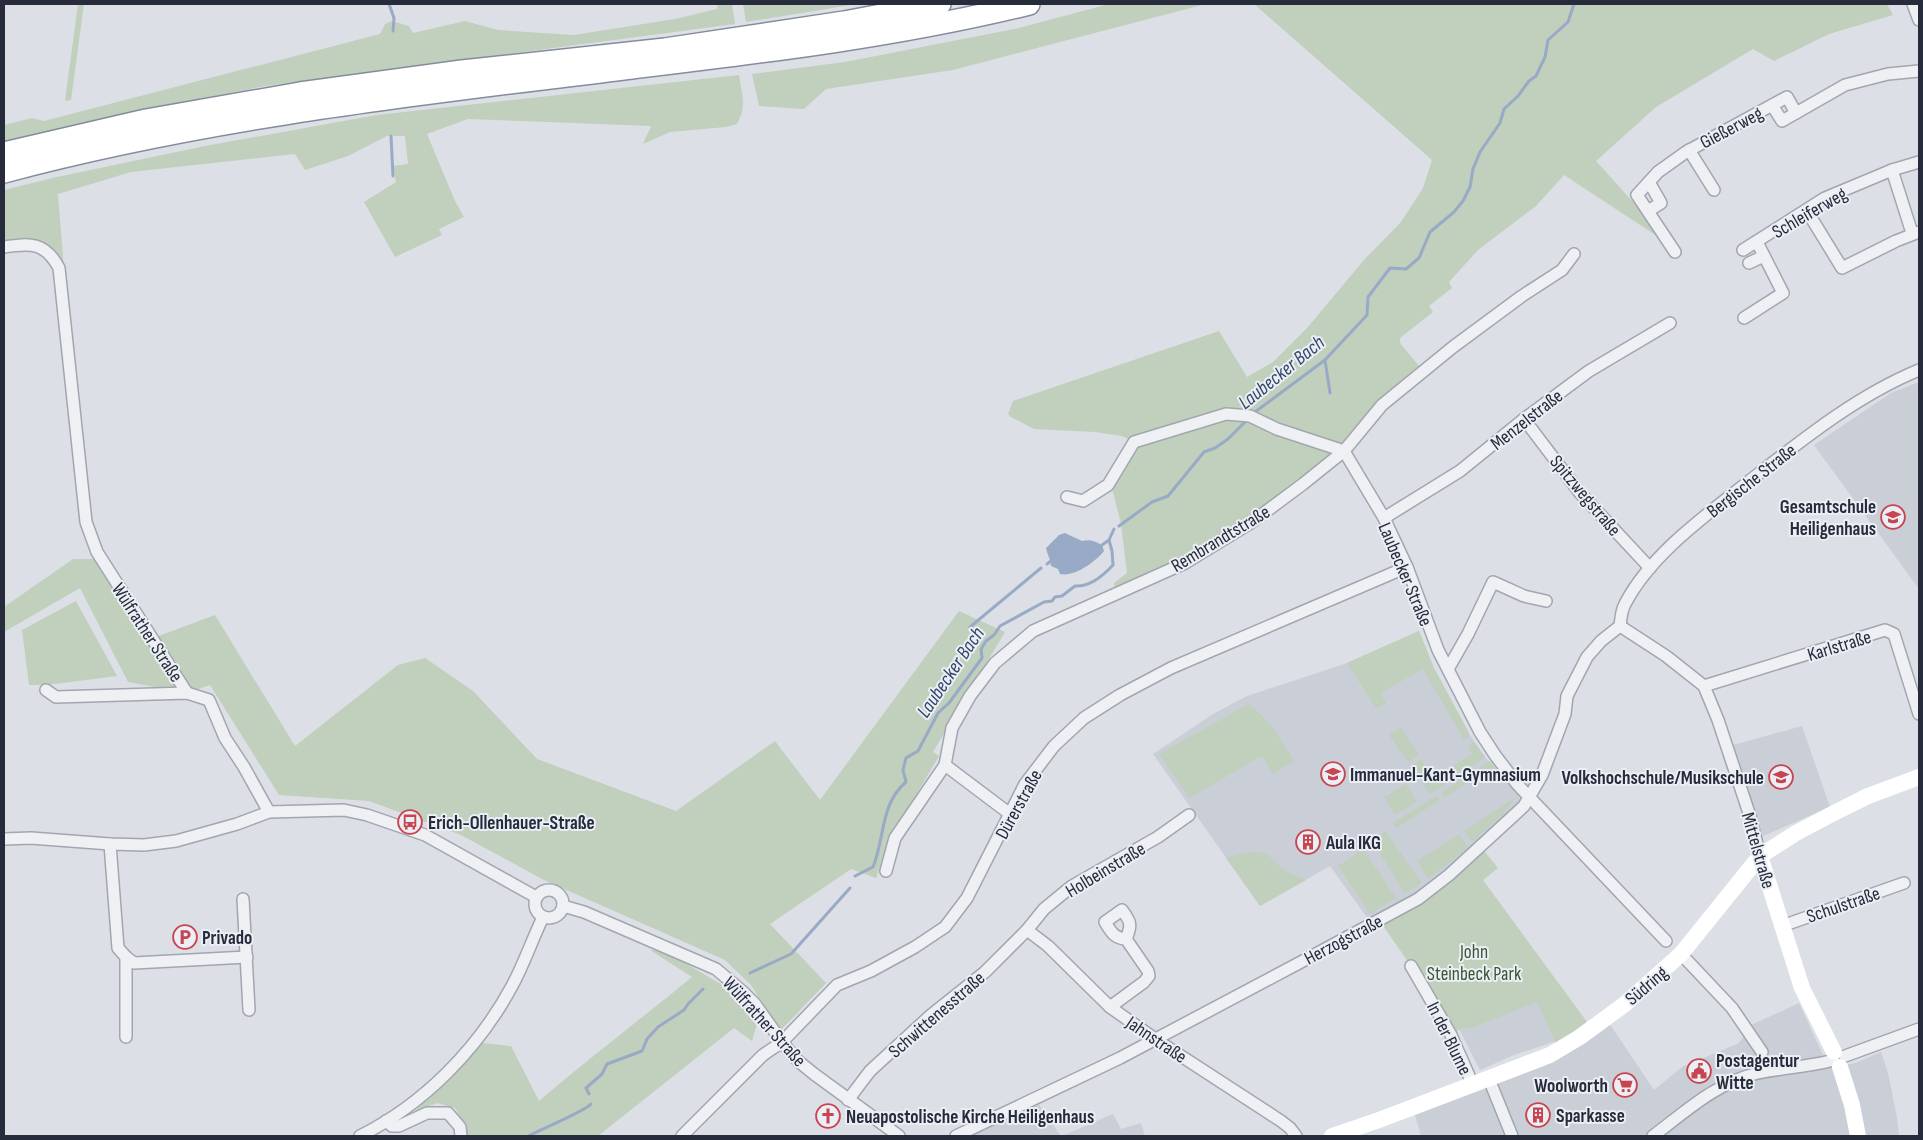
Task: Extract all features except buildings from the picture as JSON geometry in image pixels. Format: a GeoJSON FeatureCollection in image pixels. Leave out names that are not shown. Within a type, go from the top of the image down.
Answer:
{"type":"FeatureCollection","features":[{"type":"Feature","properties":{"kind":"highway"},"geometry":{"type":"LineString","coordinates":[[4,153],[146,120],[300,93],[462,71],[665,49],[844,22],[940,4]]}},
{"type":"Feature","properties":{"kind":"highway"},"geometry":{"type":"LineString","coordinates":[[4,172],[152,137],[299,112],[757,53],[876,34],[1029,4]]}},
{"type":"Feature","properties":{"kind":"street"},"geometry":{"type":"LineString","coordinates":[[1913,4],[1919,20]]}},
{"type":"Feature","properties":{"kind":"street","name":"Gießerweg"},"geometry":{"type":"LineString","coordinates":[[1772,105],[1782,121],[1845,85],[1888,74],[1919,70]]}},
{"type":"Feature","properties":{"kind":"street","name":"Gießerweg"},"geometry":{"type":"LineString","coordinates":[[1675,252],[1637,195],[1658,172],[1689,150],[1787,97],[1796,113]]}},
{"type":"Feature","properties":{"kind":"street","name":"Gießerweg"},"geometry":{"type":"LineString","coordinates":[[1689,150],[1714,190]]}},
{"type":"Feature","properties":{"kind":"street","name":"Schleiferweg"},"geometry":{"type":"LineString","coordinates":[[1742,250],[1825,198],[1892,170],[1919,162]]}},
{"type":"Feature","properties":{"kind":"street"},"geometry":{"type":"LineString","coordinates":[[1807,211],[1842,268],[1916,233],[1892,170]]}},
{"type":"Feature","properties":{"kind":"street"},"geometry":{"type":"LineString","coordinates":[[1648,211],[1661,202],[1649,182]]}},
{"type":"Feature","properties":{"kind":"street","name":"Schleiferweg"},"geometry":{"type":"LineString","coordinates":[[1744,318],[1784,293],[1757,242]]}},
{"type":"Feature","properties":{"kind":"street","name":"Wülfrather Straße"},"geometry":{"type":"LineString","coordinates":[[4,247],[27,245],[40,247],[52,254],[59,268],[82,495],[86,522],[97,552],[188,693],[209,700],[225,738],[244,767],[269,812]]}},
{"type":"Feature","properties":{"kind":"street","name":"Rembrandtstraße"},"geometry":{"type":"LineString","coordinates":[[945,765],[952,728],[970,696],[995,663],[1033,631],[1185,563],[1252,522],[1344,451],[1382,405],[1453,347],[1522,296],[1562,270],[1574,254]]}},
{"type":"Feature","properties":{"kind":"street","name":"Schleiferweg"},"geometry":{"type":"LineString","coordinates":[[1749,263],[1764,256]]}},
{"type":"Feature","properties":{"kind":"street","name":"Menzelstraße"},"geometry":{"type":"LineString","coordinates":[[1384,518],[1460,471],[1524,419],[1589,371],[1670,323]]}},
{"type":"Feature","properties":{"kind":"street","name":"Bergische Straße"},"geometry":{"type":"LineString","coordinates":[[1620,626],[1624,606],[1650,568],[1702,518],[1800,442],[1866,396],[1919,370]]}},
{"type":"Feature","properties":{"kind":"street"},"geometry":{"type":"LineString","coordinates":[[1067,498],[1083,500],[1108,485],[1134,442],[1226,414],[1250,416],[1277,429],[1344,451]]}},
{"type":"Feature","properties":{"kind":"street","name":"Spitzwegstraße"},"geometry":{"type":"LineString","coordinates":[[1524,419],[1580,493],[1650,568]]}},
{"type":"Feature","properties":{"kind":"street","name":"Laubecker Straße"},"geometry":{"type":"LineString","coordinates":[[1344,451],[1384,518],[1407,567],[1438,650],[1480,732],[1495,755],[1517,784],[1666,941]]}},
{"type":"Feature","properties":{"kind":"street","name":"Dürerstraße"},"geometry":{"type":"LineString","coordinates":[[682,1136],[763,1055],[782,1042],[836,985],[871,971],[915,947],[945,927],[967,898],[1025,784],[1054,746],[1084,718],[1120,695],[1171,668],[1407,567]]}},
{"type":"Feature","properties":{"kind":"street"},"geometry":{"type":"LineString","coordinates":[[1448,668],[1468,634],[1493,582],[1524,596],[1546,601]]}},
{"type":"Feature","properties":{"kind":"street","name":"Mittelstraße"},"geometry":{"type":"LineString","coordinates":[[1620,626],[1666,656],[1704,686],[1718,720],[1750,816],[1760,856],[1804,992],[1837,1059],[1852,1106],[1858,1136]]}},
{"type":"Feature","properties":{"kind":"street","name":"Herzogstraße"},"geometry":{"type":"LineString","coordinates":[[956,1136],[1155,1039],[1418,898],[1450,875],[1510,820],[1530,796],[1542,775],[1565,714],[1567,696],[1586,657],[1620,626]]}},
{"type":"Feature","properties":{"kind":"street","name":"Karlstraße"},"geometry":{"type":"LineString","coordinates":[[1704,686],[1885,630],[1894,634],[1919,714]]}},
{"type":"Feature","properties":{"kind":"street"},"geometry":{"type":"LineString","coordinates":[[46,690],[56,698],[188,693]]}},
{"type":"Feature","properties":{"kind":"street"},"geometry":{"type":"LineString","coordinates":[[886,871],[895,838],[945,765],[1010,814]]}},
{"type":"Feature","properties":{"kind":"street","name":"Südring"},"geometry":{"type":"LineString","coordinates":[[1332,1136],[1550,1056],[1625,1004],[1681,954],[1760,856],[1796,833],[1868,796],[1919,777]]}},
{"type":"Feature","properties":{"kind":"street"},"geometry":{"type":"LineString","coordinates":[[4,839],[31,838],[144,845],[176,841],[237,824],[269,812],[344,810],[367,815],[425,835],[536,897]]}},
{"type":"Feature","properties":{"kind":"street","name":"Holbeinstraße"},"geometry":{"type":"LineString","coordinates":[[1027,930],[1044,909],[1072,886],[1158,837],[1189,815]]}},
{"type":"Feature","properties":{"kind":"street"},"geometry":{"type":"LineString","coordinates":[[110,844],[118,948],[126,957],[134,963],[247,957]]}},
{"type":"Feature","properties":{"kind":"street","name":"Schulstraße"},"geometry":{"type":"LineString","coordinates":[[1782,926],[1904,882]]}},
{"type":"Feature","properties":{"kind":"street"},"geometry":{"type":"LineString","coordinates":[[554,890],[562,899],[563,906],[561,912],[556,916],[543,917],[535,908],[536,897],[541,892],[554,890]]}},
{"type":"Feature","properties":{"kind":"street"},"geometry":{"type":"LineString","coordinates":[[243,899],[249,1010]]}},
{"type":"Feature","properties":{"kind":"street","name":"Wülfrather Straße"},"geometry":{"type":"LineString","coordinates":[[563,906],[584,912],[716,969],[755,1004],[782,1042],[809,1070],[899,1136]]}},
{"type":"Feature","properties":{"kind":"street"},"geometry":{"type":"LineString","coordinates":[[360,1136],[410,1106],[438,1082],[491,1023],[513,985],[543,917]]}},
{"type":"Feature","properties":{"kind":"street","name":"Jahnstraße"},"geometry":{"type":"LineString","coordinates":[[1027,930],[1048,946],[1110,1006],[1155,1039],[1281,1121],[1296,1136]]}},
{"type":"Feature","properties":{"kind":"street","name":"Schwittenesstraße"},"geometry":{"type":"LineString","coordinates":[[848,1100],[870,1072],[931,1015],[985,972],[1027,930]]}},
{"type":"Feature","properties":{"kind":"street"},"geometry":{"type":"LineString","coordinates":[[1110,1006],[1144,982],[1149,976],[1148,971],[1126,939]]}},
{"type":"Feature","properties":{"kind":"street"},"geometry":{"type":"LineString","coordinates":[[1681,954],[1732,1008],[1762,1052]]}},
{"type":"Feature","properties":{"kind":"street"},"geometry":{"type":"LineString","coordinates":[[126,957],[126,1037]]}},
{"type":"Feature","properties":{"kind":"street","name":"In der Blume"},"geometry":{"type":"LineString","coordinates":[[1411,966],[1451,1035],[1473,1085]]}},
{"type":"Feature","properties":{"kind":"street"},"geometry":{"type":"LineString","coordinates":[[1653,1136],[1706,1097],[1729,1084],[1758,1073],[1837,1059],[1919,1029]]}},
{"type":"Feature","properties":{"kind":"street","name":"In der Blume"},"geometry":{"type":"LineString","coordinates":[[1489,1079],[1512,1136]]}},
{"type":"Feature","properties":{"kind":"street"},"geometry":{"type":"LineString","coordinates":[[386,1121],[392,1126],[399,1126],[427,1112],[448,1112],[460,1127],[462,1136]]}},
{"type":"Feature","properties":{"kind":"shaded area","name":"Gesamtschule Heiligenhaus"},"geometry":{"type":"Polygon","coordinates":[[[1919,382],[1919,589],[1814,445],[1891,393],[1919,382]]]}},
{"type":"Feature","properties":{"kind":"shaded area","name":"Immanuel-Kant-Gymnasium"},"geometry":{"type":"Polygon","coordinates":[[[1419,631],[1434,668],[1470,735],[1485,757],[1515,789],[1524,806],[1449,875],[1379,920],[1368,919],[1330,866],[1260,906],[1153,754],[1213,714],[1247,696],[1347,663],[1419,631]]]}},
{"type":"Feature","properties":{"kind":"shaded area","name":"Volkshochschule/Musikschule"},"geometry":{"type":"Polygon","coordinates":[[[1802,726],[1830,807],[1763,836],[1730,746],[1802,726]]]}},
{"type":"Feature","properties":{"kind":"shaded area"},"geometry":{"type":"Polygon","coordinates":[[[1540,999],[1559,1040],[1514,1055],[1480,1070],[1458,1027],[1540,999]]]}},
{"type":"Feature","properties":{"kind":"shaded area"},"geometry":{"type":"Polygon","coordinates":[[[1799,1003],[1829,1068],[1855,1063],[1881,1052],[1888,1073],[1899,1136],[1421,1136],[1415,1115],[1544,1066],[1609,1023],[1654,1090],[1682,1067],[1739,1043],[1751,1025],[1799,1003]]]}},
{"type":"Feature","properties":{"kind":"shaded area"},"geometry":{"type":"Polygon","coordinates":[[[1035,1099],[1061,1136],[956,1136],[1035,1099]]]}},
{"type":"Feature","properties":{"kind":"shaded area"},"geometry":{"type":"Polygon","coordinates":[[[1113,1114],[1121,1129],[1141,1123],[1145,1136],[1062,1136],[1113,1114]]]}},
{"type":"Feature","properties":{"kind":"green space"},"geometry":{"type":"Polygon","coordinates":[[[78,4],[84,4],[71,100],[65,101],[78,4]]]}},
{"type":"Feature","properties":{"kind":"green space"},"geometry":{"type":"Polygon","coordinates":[[[718,4],[732,4],[735,24],[265,86],[150,109],[4,145],[4,125],[32,118],[44,121],[380,34],[385,24],[392,21],[409,26],[413,33],[465,21],[498,30],[574,35],[675,19],[717,9],[718,4]]]}},
{"type":"Feature","properties":{"kind":"green space"},"geometry":{"type":"Polygon","coordinates":[[[743,4],[857,4],[746,22],[743,4]]]}},
{"type":"Feature","properties":{"kind":"green space"},"geometry":{"type":"Polygon","coordinates":[[[1109,4],[1206,4],[953,70],[826,89],[804,109],[759,106],[752,74],[845,62],[1019,28],[1109,4]]]}},
{"type":"Feature","properties":{"kind":"green space"},"geometry":{"type":"Polygon","coordinates":[[[1254,4],[1887,4],[1893,15],[1829,34],[1774,61],[1753,49],[1656,107],[1596,161],[1642,212],[1657,236],[1564,175],[1536,206],[1478,250],[1449,282],[1452,288],[1429,306],[1433,312],[1400,338],[1400,343],[1423,371],[1344,451],[1252,522],[1116,594],[1114,583],[1127,573],[1121,524],[1112,488],[1134,442],[1122,436],[1095,432],[1034,429],[1008,414],[1013,401],[1219,331],[1247,377],[1273,362],[1307,328],[1364,260],[1401,222],[1423,188],[1432,160],[1254,4]]]}},
{"type":"Feature","properties":{"kind":"green space"},"geometry":{"type":"Polygon","coordinates":[[[739,75],[743,106],[737,124],[726,127],[670,132],[643,144],[651,126],[468,119],[427,134],[455,201],[464,217],[439,229],[442,235],[395,257],[364,202],[396,182],[393,166],[408,164],[405,136],[387,136],[348,156],[305,170],[295,154],[131,172],[58,194],[64,269],[33,240],[4,241],[4,190],[57,177],[205,146],[377,115],[739,75]]]}},
{"type":"Feature","properties":{"kind":"green space"},"geometry":{"type":"Polygon","coordinates":[[[73,559],[94,559],[148,640],[215,615],[295,746],[398,665],[425,658],[473,691],[537,759],[676,811],[775,741],[820,800],[959,611],[1005,632],[933,752],[939,756],[899,824],[894,826],[876,878],[851,869],[770,924],[826,983],[780,1031],[751,985],[725,960],[544,880],[461,835],[369,801],[279,795],[210,685],[187,693],[128,682],[80,588],[4,632],[4,607],[73,559]]]}},
{"type":"Feature","properties":{"kind":"green space"},"geometry":{"type":"Polygon","coordinates":[[[76,601],[117,676],[47,685],[29,685],[22,630],[76,601]]]}},
{"type":"Feature","properties":{"kind":"green space"},"geometry":{"type":"Polygon","coordinates":[[[1419,631],[1434,668],[1470,735],[1464,740],[1423,669],[1380,693],[1386,703],[1376,708],[1347,663],[1419,631]]]}},
{"type":"Feature","properties":{"kind":"green space"},"geometry":{"type":"Polygon","coordinates":[[[1249,704],[1273,727],[1294,761],[1273,774],[1262,756],[1189,798],[1159,754],[1249,704]]]}},
{"type":"Feature","properties":{"kind":"green space"},"geometry":{"type":"Polygon","coordinates":[[[1401,727],[1419,755],[1408,762],[1389,735],[1401,727]]]}},
{"type":"Feature","properties":{"kind":"green space"},"geometry":{"type":"Polygon","coordinates":[[[1474,742],[1485,757],[1430,794],[1411,766],[1421,759],[1434,778],[1472,754],[1468,746],[1474,742]]]}},
{"type":"Feature","properties":{"kind":"green space"},"geometry":{"type":"Polygon","coordinates":[[[1490,761],[1498,772],[1492,776],[1490,768],[1444,798],[1441,793],[1490,761]]]}},
{"type":"Feature","properties":{"kind":"green space"},"geometry":{"type":"Polygon","coordinates":[[[1406,784],[1417,802],[1395,815],[1384,797],[1406,784]]]}},
{"type":"Feature","properties":{"kind":"green space"},"geometry":{"type":"Polygon","coordinates":[[[1436,796],[1440,800],[1396,828],[1393,823],[1436,796]]]}},
{"type":"Feature","properties":{"kind":"green space"},"geometry":{"type":"Polygon","coordinates":[[[1516,797],[1504,813],[1472,842],[1464,831],[1516,797]]]}},
{"type":"Feature","properties":{"kind":"green space"},"geometry":{"type":"Polygon","coordinates":[[[1385,831],[1422,883],[1405,893],[1372,841],[1385,831]]]}},
{"type":"Feature","properties":{"kind":"green space"},"geometry":{"type":"Polygon","coordinates":[[[1459,834],[1468,848],[1428,879],[1417,861],[1459,834]]]}},
{"type":"Feature","properties":{"kind":"green space","name":"John Steinbeck Park"},"geometry":{"type":"Polygon","coordinates":[[[1481,847],[1498,868],[1483,880],[1587,1022],[1556,1044],[1537,1002],[1471,1028],[1460,1029],[1451,1035],[1411,966],[1379,920],[1418,899],[1481,847]]]}},
{"type":"Feature","properties":{"kind":"green space"},"geometry":{"type":"Polygon","coordinates":[[[1363,849],[1396,898],[1370,914],[1338,866],[1363,849]]]}},
{"type":"Feature","properties":{"kind":"green space"},"geometry":{"type":"Polygon","coordinates":[[[1255,851],[1267,854],[1285,871],[1306,880],[1260,906],[1226,858],[1255,851]]]}},
{"type":"Feature","properties":{"kind":"green space"},"geometry":{"type":"Polygon","coordinates":[[[650,950],[665,951],[727,988],[757,1024],[752,1041],[734,1028],[598,1136],[465,1136],[467,1128],[455,1108],[437,1103],[414,1112],[483,1043],[511,1046],[539,1101],[692,977],[650,950]]]}},
{"type":"Feature","properties":{"kind":"water"},"geometry":{"type":"Polygon","coordinates":[[[1065,533],[1082,541],[1090,540],[1097,542],[1102,545],[1104,551],[1084,568],[1072,573],[1060,574],[1058,569],[1051,566],[1046,548],[1059,535],[1065,533]]]}},
{"type":"Feature","properties":{"kind":"waterway"},"geometry":{"type":"LineString","coordinates":[[389,4],[394,18],[393,31]]}},
{"type":"Feature","properties":{"kind":"waterway","name":"Laubecker Bach"},"geometry":{"type":"LineString","coordinates":[[1251,415],[1325,360],[1367,315],[1368,297],[1390,268],[1406,269],[1419,258],[1430,232],[1454,212],[1463,201],[1470,187],[1473,169],[1480,152],[1500,123],[1504,109],[1518,96],[1529,81],[1536,76],[1545,57],[1548,40],[1568,22],[1574,4]]}},
{"type":"Feature","properties":{"kind":"waterway"},"geometry":{"type":"LineString","coordinates":[[391,136],[393,176]]}},
{"type":"Feature","properties":{"kind":"waterway"},"geometry":{"type":"LineString","coordinates":[[1325,360],[1330,393]]}},
{"type":"Feature","properties":{"kind":"waterway","name":"Laubecker Bach"},"geometry":{"type":"LineString","coordinates":[[1119,526],[1152,502],[1168,496],[1204,452],[1215,448],[1228,439],[1247,420]]}},
{"type":"Feature","properties":{"kind":"waterway","name":"Laubecker Bach"},"geometry":{"type":"LineString","coordinates":[[855,876],[873,867],[887,811],[892,800],[906,782],[903,770],[906,758],[918,751],[938,713],[949,703],[982,658],[981,649],[986,641],[994,635],[1000,626],[1044,602],[1052,601],[1055,597],[1062,596],[1075,586],[1091,583],[1105,573],[1113,565],[1109,540],[1114,529]]}},
{"type":"Feature","properties":{"kind":"waterway"},"geometry":{"type":"LineString","coordinates":[[1102,545],[1109,540]]}},
{"type":"Feature","properties":{"kind":"waterway"},"geometry":{"type":"LineString","coordinates":[[1047,564],[1051,561]]}},
{"type":"Feature","properties":{"kind":"waterway"},"geometry":{"type":"LineString","coordinates":[[970,627],[1041,568]]}},
{"type":"Feature","properties":{"kind":"waterway","name":"Laubecker Bach"},"geometry":{"type":"LineString","coordinates":[[750,973],[791,954],[850,888]]}},
{"type":"Feature","properties":{"kind":"waterway","name":"Laubecker Bach"},"geometry":{"type":"LineString","coordinates":[[589,1094],[586,1088],[602,1074],[607,1064],[642,1051],[647,1039],[658,1027],[684,1010],[703,989]]}},
{"type":"Feature","properties":{"kind":"waterway","name":"Laubecker Bach"},"geometry":{"type":"LineString","coordinates":[[528,1136],[572,1116],[591,1104]]}},
{"type":"Feature","properties":{"kind":"place","name":"Gesamtschule Heiligenhaus"},"geometry":{"type":"Point","coordinates":[1893,517]}},
{"type":"Feature","properties":{"kind":"place","name":"Immanuel-Kant-Gymnasium"},"geometry":{"type":"Point","coordinates":[1333,774]}},
{"type":"Feature","properties":{"kind":"place","name":"Volkshochschule/Musikschule"},"geometry":{"type":"Point","coordinates":[1781,777]}},
{"type":"Feature","properties":{"kind":"place","name":"Erich-Ollenhauer-Straße"},"geometry":{"type":"Point","coordinates":[410,822]}},
{"type":"Feature","properties":{"kind":"place","name":"Aula IKG"},"geometry":{"type":"Point","coordinates":[1308,842]}},
{"type":"Feature","properties":{"kind":"place","name":"Privado"},"geometry":{"type":"Point","coordinates":[185,937]}},
{"type":"Feature","properties":{"kind":"place","name":"Postagentur Witte"},"geometry":{"type":"Point","coordinates":[1699,1071]}},
{"type":"Feature","properties":{"kind":"place","name":"Woolworth"},"geometry":{"type":"Point","coordinates":[1625,1085]}},
{"type":"Feature","properties":{"kind":"place","name":"Sparkasse"},"geometry":{"type":"Point","coordinates":[1538,1115]}},
{"type":"Feature","properties":{"kind":"place","name":"Neuapostolische Kirche Heiligenhaus"},"geometry":{"type":"Point","coordinates":[828,1116]}}]}
